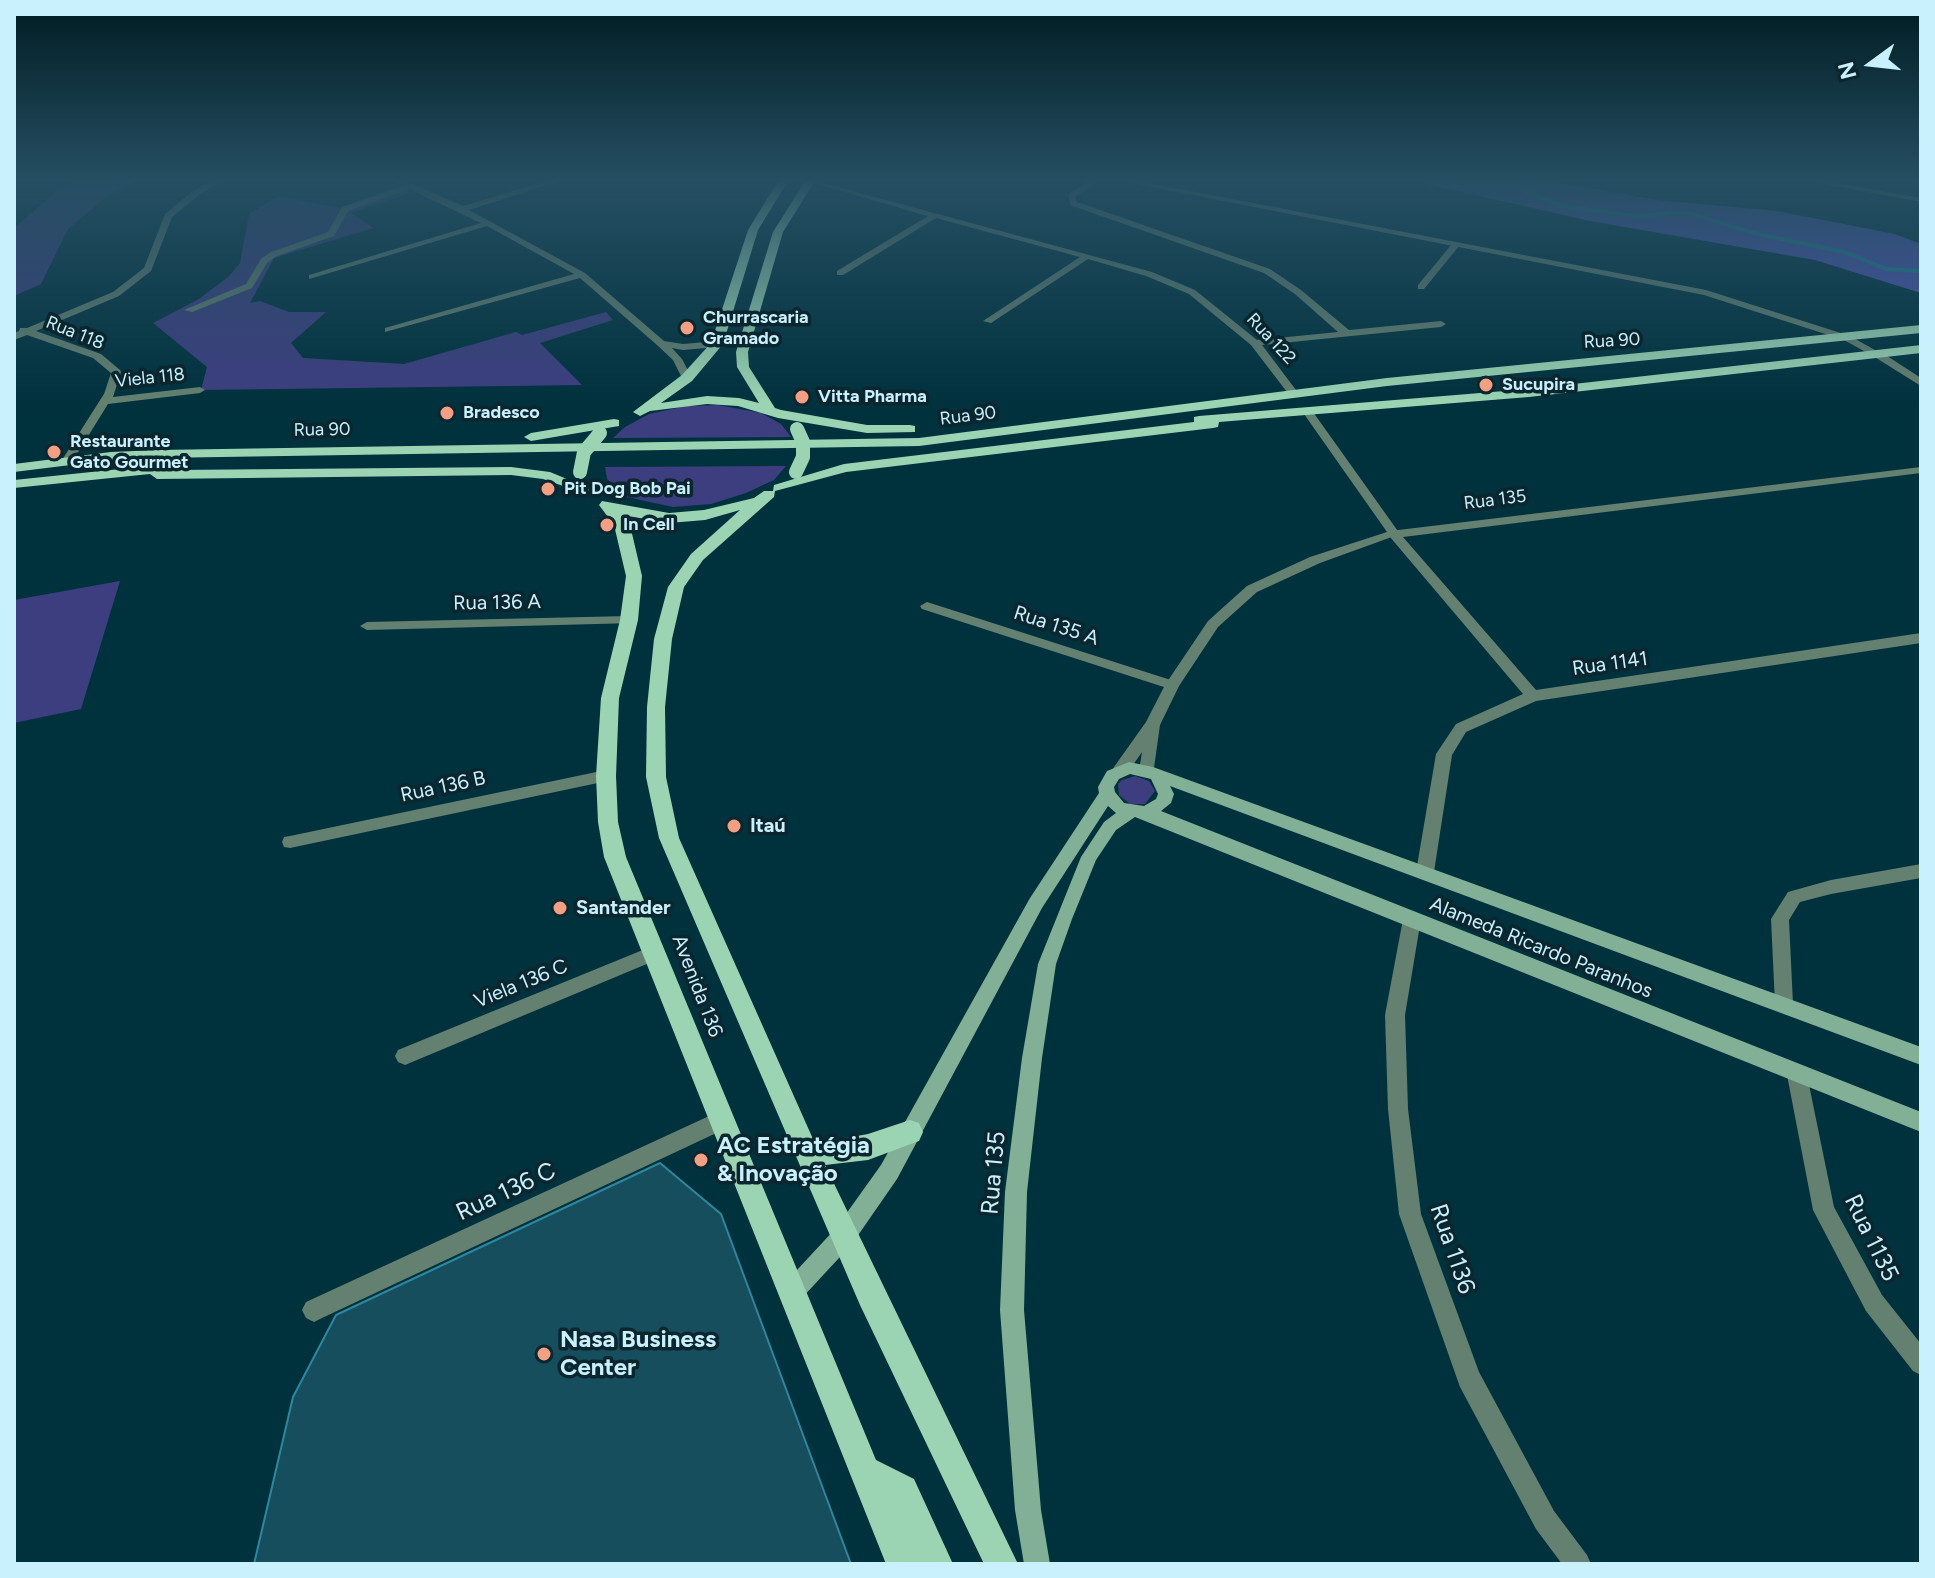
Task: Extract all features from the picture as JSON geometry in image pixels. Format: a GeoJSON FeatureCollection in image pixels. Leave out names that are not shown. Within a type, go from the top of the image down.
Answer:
{"type":"FeatureCollection","features":[{"type":"Feature","properties":{"kind":"main road"},"geometry":{"type":"LineString","coordinates":[[640,412],[687,378],[717,344],[745,255]]}},
{"type":"Feature","properties":{"kind":"main road"},"geometry":{"type":"LineString","coordinates":[[771,255],[742,352],[743,367],[774,412]]}},
{"type":"Feature","properties":{"kind":"main road","name":"Rua 90"},"geometry":{"type":"LineString","coordinates":[[14,468],[111,456],[877,444],[1294,394],[1920,330]]}},
{"type":"Feature","properties":{"kind":"main road","name":"Rua 90"},"geometry":{"type":"LineString","coordinates":[[14,484],[147,468],[869,455],[1190,420],[1284,416],[1529,393],[1921,349]]}},
{"type":"Feature","properties":{"kind":"main road"},"geometry":{"type":"LineString","coordinates":[[111,456],[293,440],[527,437],[614,423],[640,412],[707,400],[867,429],[899,430],[1168,404],[1233,403]]}},
{"type":"Feature","properties":{"kind":"main road","name":"Avenida 136"},"geometry":{"type":"LineString","coordinates":[[774,412],[797,429],[803,442],[803,457],[796,472],[723,531],[697,557],[676,587],[663,639],[656,707],[656,777],[669,838],[805,1151],[1001,1564]]}},
{"type":"Feature","properties":{"kind":"main road"},"geometry":{"type":"LineString","coordinates":[[65,479],[225,473],[511,471],[545,475],[635,514],[669,518],[728,510],[844,468],[1284,416]]}},
{"type":"Feature","properties":{"kind":"main road","name":"Avenida 136"},"geometry":{"type":"LineString","coordinates":[[614,423],[600,433],[584,452],[580,472],[622,525],[634,576],[629,620],[610,698],[606,776],[608,822],[615,857],[903,1564]]}},
{"type":"Feature","properties":{"kind":"main road"},"geometry":{"type":"LineString","coordinates":[[792,1292],[844,1236],[889,1172],[1036,903],[1107,794],[1108,780],[1120,771],[1153,775],[1166,794],[1163,803],[1138,812],[1119,808],[1107,794]]}},
{"type":"Feature","properties":{"kind":"main road","name":"Alameda Ricardo Paranhos"},"geometry":{"type":"LineString","coordinates":[[1153,775],[1921,1056]]}},
{"type":"Feature","properties":{"kind":"main road","name":"Alameda Ricardo Paranhos"},"geometry":{"type":"LineString","coordinates":[[1138,812],[1921,1122]]}},
{"type":"Feature","properties":{"kind":"main road","name":"Rua 135"},"geometry":{"type":"LineString","coordinates":[[1037,1564],[1028,1510],[1012,1310],[1016,1192],[1032,1058],[1047,964],[1089,857],[1110,826],[1138,812]]}},
{"type":"Feature","properties":{"kind":"main road"},"geometry":{"type":"LineString","coordinates":[[805,1151],[835,1153],[910,1132]]}},
{"type":"Feature","properties":{"kind":"main road"},"geometry":{"type":"LineString","coordinates":[[868,1473],[903,1490],[936,1564]]}},
{"type":"Feature","properties":{"kind":"street"},"geometry":{"type":"LineString","coordinates":[[14,337],[116,294],[148,269],[153,255]]}},
{"type":"Feature","properties":{"kind":"street"},"geometry":{"type":"LineString","coordinates":[[189,310],[249,286],[264,261],[273,255]]}},
{"type":"Feature","properties":{"kind":"street"},"geometry":{"type":"LineString","coordinates":[[312,277],[385,255]]}},
{"type":"Feature","properties":{"kind":"street"},"geometry":{"type":"LineString","coordinates":[[546,255],[582,275],[661,343],[677,359],[687,378]]}},
{"type":"Feature","properties":{"kind":"street"},"geometry":{"type":"LineString","coordinates":[[840,273],[870,255]]}},
{"type":"Feature","properties":{"kind":"street","name":"Rua 122"},"geometry":{"type":"LineString","coordinates":[[1082,255],[1149,274],[1192,292],[1255,343],[1294,394]]}},
{"type":"Feature","properties":{"kind":"street"},"geometry":{"type":"LineString","coordinates":[[1220,255],[1267,271],[1298,292],[1346,333]]}},
{"type":"Feature","properties":{"kind":"street"},"geometry":{"type":"LineString","coordinates":[[1421,287],[1448,255]]}},
{"type":"Feature","properties":{"kind":"street"},"geometry":{"type":"LineString","coordinates":[[1501,255],[1706,293],[1847,338],[1921,383]]}},
{"type":"Feature","properties":{"kind":"street"},"geometry":{"type":"LineString","coordinates":[[988,321],[1087,256]]}},
{"type":"Feature","properties":{"kind":"street"},"geometry":{"type":"LineString","coordinates":[[388,330],[582,275]]}},
{"type":"Feature","properties":{"kind":"street"},"geometry":{"type":"LineString","coordinates":[[1255,343],[1441,324]]}},
{"type":"Feature","properties":{"kind":"street","name":"Rua 118"},"geometry":{"type":"LineString","coordinates":[[14,328],[97,356],[116,372],[105,401],[68,460]]}},
{"type":"Feature","properties":{"kind":"street"},"geometry":{"type":"LineString","coordinates":[[661,343],[683,347],[717,344]]}},
{"type":"Feature","properties":{"kind":"street","name":"Viela 118"},"geometry":{"type":"LineString","coordinates":[[105,401],[200,390]]}},
{"type":"Feature","properties":{"kind":"street"},"geometry":{"type":"LineString","coordinates":[[1309,414],[1394,534],[1533,696]]}},
{"type":"Feature","properties":{"kind":"street","name":"Rua 135"},"geometry":{"type":"LineString","coordinates":[[1120,771],[1153,724],[1172,685],[1213,624],[1252,589],[1315,560],[1394,534],[1921,470]]}},
{"type":"Feature","properties":{"kind":"street","name":"Rua 135 A"},"geometry":{"type":"LineString","coordinates":[[927,606],[1172,685]]}},
{"type":"Feature","properties":{"kind":"street","name":"Rua 136 A"},"geometry":{"type":"LineString","coordinates":[[367,626],[629,620]]}},
{"type":"Feature","properties":{"kind":"street","name":"Rua 1141"},"geometry":{"type":"LineString","coordinates":[[1425,872],[1444,754],[1461,728],[1533,696],[1921,638]]}},
{"type":"Feature","properties":{"kind":"street","name":"Rua 135"},"geometry":{"type":"LineString","coordinates":[[1153,724],[1153,775]]}},
{"type":"Feature","properties":{"kind":"street","name":"Rua 136 B"},"geometry":{"type":"LineString","coordinates":[[290,842],[606,776]]}},
{"type":"Feature","properties":{"kind":"street"},"geometry":{"type":"LineString","coordinates":[[1784,1004],[1780,919],[1794,897],[1921,871]]}},
{"type":"Feature","properties":{"kind":"street","name":"Rua 1136"},"geometry":{"type":"LineString","coordinates":[[1412,919],[1395,1015],[1398,1109],[1410,1214],[1469,1378],[1545,1520],[1578,1564]]}},
{"type":"Feature","properties":{"kind":"street","name":"Viela 136 C"},"geometry":{"type":"LineString","coordinates":[[405,1056],[655,953]]}},
{"type":"Feature","properties":{"kind":"street","name":"Rua 1135"},"geometry":{"type":"LineString","coordinates":[[1797,1075],[1824,1210],[1874,1303],[1921,1363]]}},
{"type":"Feature","properties":{"kind":"street","name":"Rua 136 C"},"geometry":{"type":"LineString","coordinates":[[314,1310],[720,1121]]}},
{"type":"Feature","properties":{"kind":"shaded area"},"geometry":{"type":"Polygon","coordinates":[[[14,255],[55,255],[41,284],[14,296],[14,255]]]}},
{"type":"Feature","properties":{"kind":"shaded area"},"geometry":{"type":"Polygon","coordinates":[[[242,255],[285,255],[274,258],[250,303],[260,301],[289,312],[326,312],[291,343],[303,358],[404,364],[516,332],[522,335],[606,312],[613,320],[540,343],[582,385],[201,390],[207,367],[153,323],[199,299],[228,277],[240,263],[242,255]]]}},
{"type":"Feature","properties":{"kind":"shaded area"},"geometry":{"type":"Polygon","coordinates":[[[1784,255],[1921,255],[1921,293],[1815,260],[1784,255]]]}},
{"type":"Feature","properties":{"kind":"shaded area"},"geometry":{"type":"Polygon","coordinates":[[[718,405],[761,413],[781,424],[791,437],[613,438],[625,427],[649,414],[686,406],[718,405]]]}},
{"type":"Feature","properties":{"kind":"shaded area"},"geometry":{"type":"Polygon","coordinates":[[[786,466],[774,480],[746,493],[711,504],[673,507],[627,497],[607,479],[605,467],[786,466]]]}},
{"type":"Feature","properties":{"kind":"shaded area"},"geometry":{"type":"Polygon","coordinates":[[[120,581],[81,709],[14,723],[14,600],[120,581]]]}},
{"type":"Feature","properties":{"kind":"shaded area"},"geometry":{"type":"Polygon","coordinates":[[[1135,776],[1149,781],[1155,791],[1145,804],[1130,804],[1119,795],[1118,784],[1135,776]]]}},
{"type":"Feature","properties":{"kind":"building","name":"Nasa Business Center"},"geometry":{"type":"Polygon","coordinates":[[[660,1163],[721,1214],[851,1564],[254,1564],[293,1397],[336,1315],[660,1163]]]}},
{"type":"Feature","properties":{"kind":"waterway"},"geometry":{"type":"LineString","coordinates":[[1851,255],[1886,269],[1921,271]]}},
{"type":"Feature","properties":{"kind":"place","name":"Churrascaria Gramado"},"geometry":{"type":"Point","coordinates":[687,328]}},
{"type":"Feature","properties":{"kind":"place","name":"Sucupira"},"geometry":{"type":"Point","coordinates":[1486,385]}},
{"type":"Feature","properties":{"kind":"place","name":"Vitta Pharma"},"geometry":{"type":"Point","coordinates":[802,397]}},
{"type":"Feature","properties":{"kind":"place","name":"Bradesco"},"geometry":{"type":"Point","coordinates":[447,413]}},
{"type":"Feature","properties":{"kind":"place","name":"Restaurante Gato Gourmet"},"geometry":{"type":"Point","coordinates":[54,452]}},
{"type":"Feature","properties":{"kind":"place","name":"Pit Dog Bob Pai"},"geometry":{"type":"Point","coordinates":[548,489]}},
{"type":"Feature","properties":{"kind":"place","name":"In Cell"},"geometry":{"type":"Point","coordinates":[607,525]}},
{"type":"Feature","properties":{"kind":"place","name":"Itaú"},"geometry":{"type":"Point","coordinates":[734,826]}},
{"type":"Feature","properties":{"kind":"place","name":"Santander"},"geometry":{"type":"Point","coordinates":[560,908]}},
{"type":"Feature","properties":{"kind":"place","name":"AC Estratégia & Inovação"},"geometry":{"type":"Point","coordinates":[701,1160]}},
{"type":"Feature","properties":{"kind":"place","name":"Nasa Business Center"},"geometry":{"type":"Point","coordinates":[544,1354]}}]}
